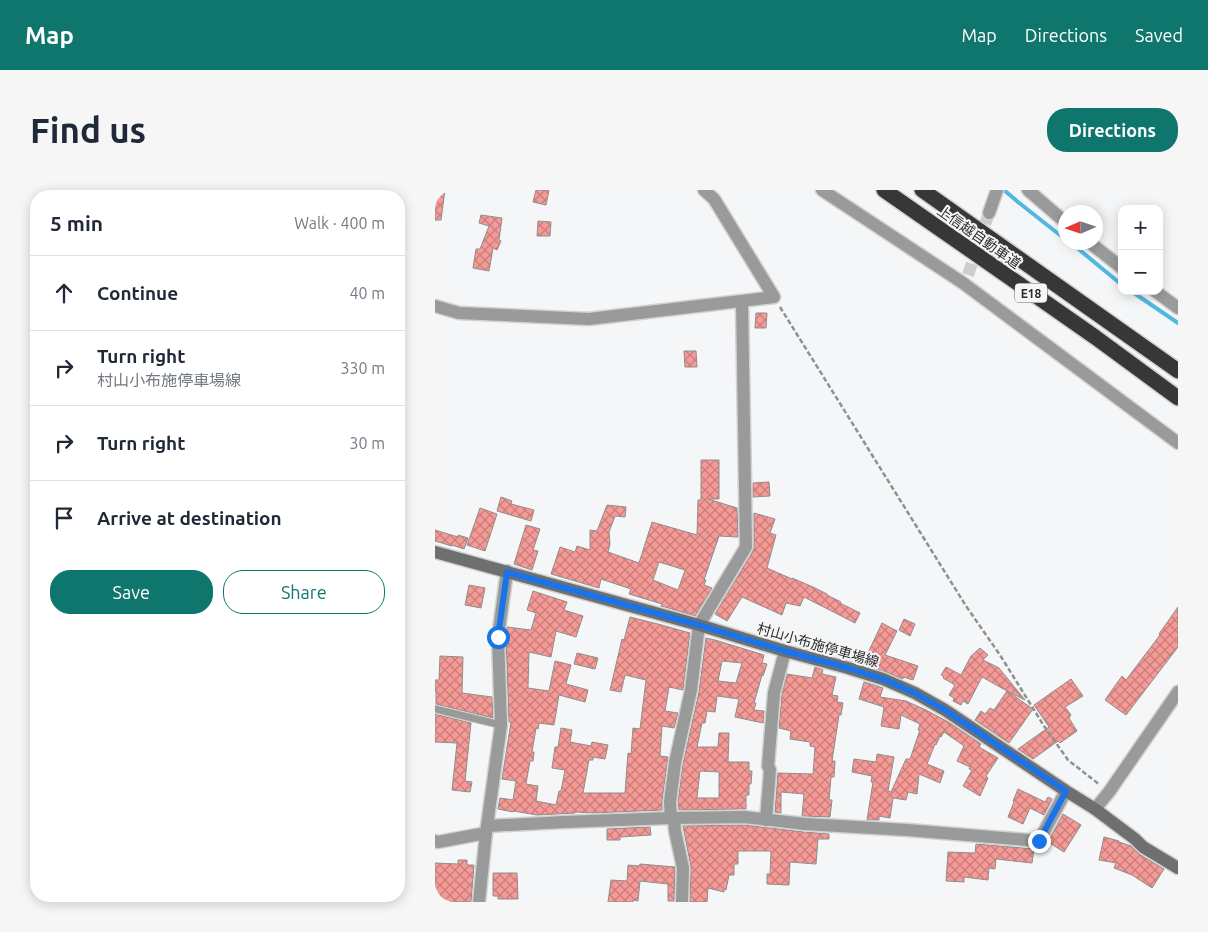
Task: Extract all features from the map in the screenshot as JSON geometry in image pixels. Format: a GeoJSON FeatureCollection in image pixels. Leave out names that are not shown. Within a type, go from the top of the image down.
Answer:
{"type":"FeatureCollection","features":[{"type":"Feature","properties":{"kind":"highway","name":"上信越自動車道"},"geometry":{"type":"LineString","coordinates":[[884,190],[1095,337],[1178,398]]}},
{"type":"Feature","properties":{"kind":"highway","name":"上信越自動車道"},"geometry":{"type":"LineString","coordinates":[[923,190],[1178,371]]}},
{"type":"Feature","properties":{"kind":"main road","name":"村山小布施停車場線"},"geometry":{"type":"LineString","coordinates":[[435,552],[699,625],[883,679],[915,693],[945,710],[1095,809],[1143,847],[1178,868]]}},
{"type":"Feature","properties":{"kind":"street"},"geometry":{"type":"LineString","coordinates":[[435,306],[459,313],[589,319],[774,298],[714,199],[704,190]]}},
{"type":"Feature","properties":{"kind":"street"},"geometry":{"type":"LineString","coordinates":[[822,190],[965,279],[1178,443]]}},
{"type":"Feature","properties":{"kind":"street"},"geometry":{"type":"LineString","coordinates":[[1028,190],[1058,216]]}},
{"type":"Feature","properties":{"kind":"street"},"geometry":{"type":"LineString","coordinates":[[989,213],[992,192]]}},
{"type":"Feature","properties":{"kind":"street"},"geometry":{"type":"LineString","coordinates":[[1099,250],[1118,265]]}},
{"type":"Feature","properties":{"kind":"street"},"geometry":{"type":"LineString","coordinates":[[1160,295],[1178,308]]}},
{"type":"Feature","properties":{"kind":"street"},"geometry":{"type":"LineString","coordinates":[[682,902],[683,868],[670,802],[675,762],[691,690],[699,625],[746,547],[741,302]]}},
{"type":"Feature","properties":{"kind":"street"},"geometry":{"type":"LineString","coordinates":[[479,902],[486,830],[501,725],[498,637],[507,572]]}},
{"type":"Feature","properties":{"kind":"street"},"geometry":{"type":"LineString","coordinates":[[766,820],[774,693],[785,651]]}},
{"type":"Feature","properties":{"kind":"street"},"geometry":{"type":"LineString","coordinates":[[1095,809],[1109,792],[1178,692]]}},
{"type":"Feature","properties":{"kind":"street"},"geometry":{"type":"LineString","coordinates":[[435,841],[438,842],[486,830],[564,822],[672,818],[744,818],[1039,841],[1066,791]]}},
{"type":"Feature","properties":{"kind":"lane"},"geometry":{"type":"LineString","coordinates":[[435,709],[501,725]]}},
{"type":"Feature","properties":{"kind":"path"},"geometry":{"type":"LineString","coordinates":[[774,298],[966,606],[1000,655],[1044,726],[1068,760],[1109,792]]}},
{"type":"Feature","properties":{"kind":"building"},"geometry":{"type":"Polygon","coordinates":[[[435,190],[445,190],[441,220],[435,220],[435,190]]]}},
{"type":"Feature","properties":{"kind":"building"},"geometry":{"type":"Polygon","coordinates":[[[536,190],[549,190],[546,205],[533,202],[536,190]]]}},
{"type":"Feature","properties":{"kind":"building"},"geometry":{"type":"Polygon","coordinates":[[[481,215],[502,218],[499,240],[501,241],[497,250],[493,248],[489,271],[473,268],[476,249],[480,249],[489,226],[479,223],[481,215]]]}},
{"type":"Feature","properties":{"kind":"building"},"geometry":{"type":"Polygon","coordinates":[[[538,221],[551,222],[550,236],[537,236],[538,221]]]}},
{"type":"Feature","properties":{"kind":"building"},"geometry":{"type":"Polygon","coordinates":[[[756,313],[767,313],[766,328],[755,328],[756,313]]]}},
{"type":"Feature","properties":{"kind":"building"},"geometry":{"type":"Polygon","coordinates":[[[684,351],[696,351],[697,367],[685,367],[684,351]]]}},
{"type":"Feature","properties":{"kind":"building"},"geometry":{"type":"Polygon","coordinates":[[[701,460],[719,460],[719,499],[708,499],[737,508],[738,537],[719,536],[704,580],[706,580],[704,585],[712,588],[695,616],[629,594],[631,589],[601,579],[599,588],[551,574],[560,547],[575,552],[577,546],[590,550],[590,530],[597,531],[607,505],[626,507],[625,517],[615,516],[609,532],[610,544],[608,552],[639,563],[652,522],[697,535],[698,500],[701,500],[701,460]],[[659,562],[653,580],[678,590],[685,570],[659,562]]]}},
{"type":"Feature","properties":{"kind":"building"},"geometry":{"type":"Polygon","coordinates":[[[769,482],[770,496],[753,497],[753,483],[769,482]]]}},
{"type":"Feature","properties":{"kind":"building"},"geometry":{"type":"Polygon","coordinates":[[[501,497],[512,501],[511,504],[534,510],[531,521],[497,511],[501,497]]]}},
{"type":"Feature","properties":{"kind":"building"},"geometry":{"type":"Polygon","coordinates":[[[480,508],[497,514],[485,551],[467,545],[480,508]]]}},
{"type":"Feature","properties":{"kind":"building"},"geometry":{"type":"Polygon","coordinates":[[[754,513],[775,519],[770,533],[776,535],[767,568],[813,587],[860,613],[855,623],[804,597],[800,606],[786,603],[782,615],[742,597],[727,621],[715,614],[753,551],[754,513]]]}},
{"type":"Feature","properties":{"kind":"building"},"geometry":{"type":"Polygon","coordinates":[[[526,525],[540,529],[533,550],[538,551],[532,570],[514,564],[526,525]]]}},
{"type":"Feature","properties":{"kind":"building"},"geometry":{"type":"Polygon","coordinates":[[[435,530],[468,538],[464,549],[435,541],[435,530]]]}},
{"type":"Feature","properties":{"kind":"building"},"geometry":{"type":"Polygon","coordinates":[[[469,585],[485,588],[481,608],[465,605],[469,585]]]}},
{"type":"Feature","properties":{"kind":"building"},"geometry":{"type":"Polygon","coordinates":[[[533,591],[567,602],[564,610],[583,616],[576,637],[556,631],[551,657],[529,652],[528,688],[549,691],[555,661],[571,665],[566,684],[588,690],[585,702],[559,695],[554,725],[539,723],[538,729],[536,728],[532,752],[534,752],[533,761],[530,761],[526,784],[538,786],[536,801],[556,805],[559,791],[561,791],[565,770],[552,768],[555,747],[558,747],[561,728],[572,730],[570,742],[591,746],[592,742],[608,745],[605,759],[593,757],[593,760],[589,760],[583,793],[625,793],[628,753],[631,754],[633,728],[640,729],[646,680],[625,675],[621,692],[610,690],[622,639],[624,640],[630,617],[690,633],[683,690],[669,687],[665,711],[678,713],[674,728],[662,726],[660,756],[668,757],[662,810],[537,815],[498,809],[500,798],[513,800],[516,781],[502,779],[511,722],[509,722],[507,627],[531,630],[536,613],[527,610],[533,591]]]}},
{"type":"Feature","properties":{"kind":"building"},"geometry":{"type":"Polygon","coordinates":[[[1178,607],[1178,647],[1126,715],[1105,700],[1122,676],[1126,680],[1160,635],[1178,607]]]}},
{"type":"Feature","properties":{"kind":"building"},"geometry":{"type":"Polygon","coordinates":[[[904,619],[915,624],[910,636],[899,630],[904,619]]]}},
{"type":"Feature","properties":{"kind":"building"},"geometry":{"type":"Polygon","coordinates":[[[882,623],[897,631],[885,655],[918,666],[913,680],[903,677],[903,679],[861,664],[882,623]]]}},
{"type":"Feature","properties":{"kind":"building"},"geometry":{"type":"Polygon","coordinates":[[[706,638],[764,655],[762,663],[767,664],[754,703],[756,703],[754,710],[764,711],[763,723],[735,717],[739,699],[717,696],[715,712],[707,711],[705,723],[702,723],[697,747],[718,747],[719,733],[729,733],[728,762],[749,762],[749,771],[752,771],[749,795],[746,795],[746,809],[679,810],[678,802],[683,764],[699,692],[706,638]],[[722,661],[718,681],[736,683],[742,663],[722,661]],[[700,771],[697,798],[719,798],[719,772],[700,771]]]}},
{"type":"Feature","properties":{"kind":"building"},"geometry":{"type":"Polygon","coordinates":[[[980,648],[988,655],[983,660],[999,668],[1025,700],[982,677],[968,704],[963,701],[961,705],[953,701],[954,698],[949,695],[955,685],[941,675],[946,667],[961,675],[971,656],[980,648]]]}},
{"type":"Feature","properties":{"kind":"building"},"geometry":{"type":"Polygon","coordinates":[[[577,653],[598,658],[595,669],[574,664],[577,653]]]}},
{"type":"Feature","properties":{"kind":"building"},"geometry":{"type":"Polygon","coordinates":[[[440,656],[463,657],[462,693],[492,697],[493,718],[436,704],[435,680],[439,680],[440,656]]]}},
{"type":"Feature","properties":{"kind":"building"},"geometry":{"type":"Polygon","coordinates":[[[815,667],[823,670],[822,674],[836,677],[832,695],[838,696],[837,702],[843,703],[841,715],[839,715],[832,761],[835,761],[834,777],[831,777],[829,800],[832,800],[830,817],[802,816],[804,794],[781,792],[781,813],[775,812],[778,773],[813,774],[815,747],[810,746],[810,742],[790,739],[791,731],[779,728],[782,694],[787,674],[812,678],[815,667]]]}},
{"type":"Feature","properties":{"kind":"building"},"geometry":{"type":"Polygon","coordinates":[[[1071,679],[1083,696],[1065,707],[1071,715],[1069,718],[1077,731],[1060,743],[1058,741],[1033,759],[1018,749],[1049,727],[1034,705],[1071,679]]]}},
{"type":"Feature","properties":{"kind":"building"},"geometry":{"type":"Polygon","coordinates":[[[864,682],[883,688],[880,697],[906,701],[950,723],[981,744],[979,747],[998,758],[986,776],[988,778],[980,796],[963,786],[972,770],[969,769],[970,767],[957,761],[964,746],[944,732],[935,744],[927,764],[944,771],[940,783],[919,774],[917,794],[908,792],[906,800],[893,798],[890,818],[879,816],[879,820],[867,820],[873,782],[871,782],[872,776],[852,772],[854,759],[876,762],[877,754],[894,757],[888,791],[891,792],[906,759],[910,759],[920,730],[918,730],[920,724],[901,715],[899,729],[881,726],[884,707],[859,699],[864,682]]]}},
{"type":"Feature","properties":{"kind":"building"},"geometry":{"type":"Polygon","coordinates":[[[1007,691],[1033,709],[1009,743],[975,720],[981,711],[985,714],[990,708],[994,710],[1007,691]]]}},
{"type":"Feature","properties":{"kind":"building"},"geometry":{"type":"Polygon","coordinates":[[[435,714],[471,723],[465,781],[472,782],[470,792],[452,790],[457,743],[435,742],[435,714]]]}},
{"type":"Feature","properties":{"kind":"building"},"geometry":{"type":"Polygon","coordinates":[[[1018,789],[1045,802],[1048,797],[1052,799],[1044,815],[1030,808],[1023,824],[1008,817],[1018,789]]]}},
{"type":"Feature","properties":{"kind":"building"},"geometry":{"type":"Polygon","coordinates":[[[1063,814],[1081,825],[1064,852],[1048,842],[1063,814]]]}},
{"type":"Feature","properties":{"kind":"building"},"geometry":{"type":"Polygon","coordinates":[[[744,825],[829,834],[829,839],[818,839],[816,864],[790,862],[789,885],[767,884],[767,874],[770,874],[771,851],[738,851],[738,864],[734,864],[734,875],[729,875],[726,890],[724,889],[724,892],[708,888],[707,902],[690,902],[691,867],[683,826],[744,825]]]}},
{"type":"Feature","properties":{"kind":"building"},"geometry":{"type":"Polygon","coordinates":[[[650,827],[651,835],[620,837],[620,840],[607,840],[607,829],[650,827]]]}},
{"type":"Feature","properties":{"kind":"building"},"geometry":{"type":"Polygon","coordinates":[[[1104,837],[1131,846],[1139,854],[1164,869],[1152,888],[1132,875],[1114,868],[1116,863],[1099,860],[1104,837]]]}},
{"type":"Feature","properties":{"kind":"building"},"geometry":{"type":"Polygon","coordinates":[[[976,844],[1034,849],[1032,863],[996,859],[995,869],[989,868],[988,880],[964,877],[964,882],[946,881],[948,852],[975,853],[976,844]]]}},
{"type":"Feature","properties":{"kind":"building"},"geometry":{"type":"Polygon","coordinates":[[[458,860],[467,860],[467,865],[474,865],[471,902],[435,902],[435,863],[458,864],[458,860]]]}},
{"type":"Feature","properties":{"kind":"building"},"geometry":{"type":"Polygon","coordinates":[[[640,864],[675,867],[674,901],[668,901],[668,884],[640,881],[638,901],[608,902],[611,880],[627,881],[628,865],[639,866],[640,864]]]}},
{"type":"Feature","properties":{"kind":"building"},"geometry":{"type":"Polygon","coordinates":[[[493,873],[517,873],[518,899],[498,899],[498,896],[493,896],[493,873]]]}},
{"type":"Feature","properties":{"kind":"waterway"},"geometry":{"type":"LineString","coordinates":[[1004,190],[1058,233]]}},
{"type":"Feature","properties":{"kind":"waterway"},"geometry":{"type":"LineString","coordinates":[[1080,250],[1118,282]]}},
{"type":"Feature","properties":{"kind":"waterway"},"geometry":{"type":"LineString","coordinates":[[1137,295],[1178,323]]}},
{"type":"Feature","properties":{"kind":"tunnel"},"geometry":{"type":"LineString","coordinates":[[968,275],[989,213]]}},
{"type":"Feature","properties":{"kind":"route"},"geometry":{"type":"LineString","coordinates":[[498,637],[507,572],[699,625],[883,679],[915,693],[945,710],[1066,791],[1039,841]]}}]}
